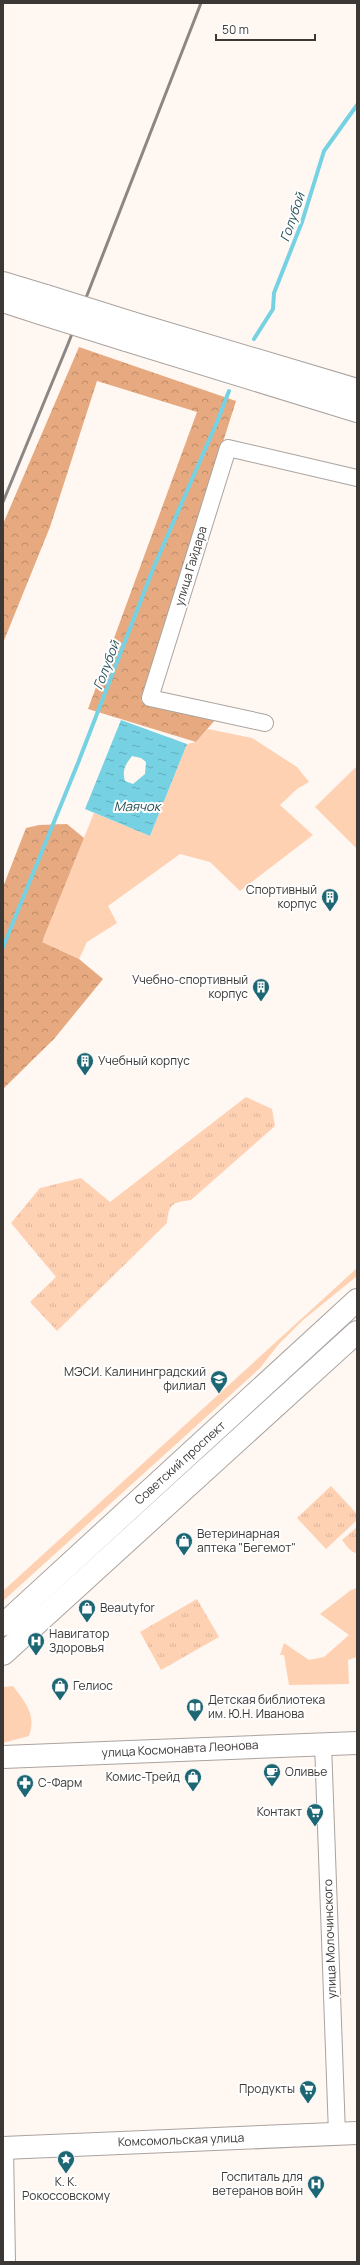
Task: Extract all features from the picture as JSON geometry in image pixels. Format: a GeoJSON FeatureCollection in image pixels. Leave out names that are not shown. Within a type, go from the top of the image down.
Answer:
{"type":"FeatureCollection","features":[{"type":"Feature","properties":{"kind":"main road"},"geometry":{"type":"LineString","coordinates":[[3,283],[43,304],[129,331],[357,411]]}},
{"type":"Feature","properties":{"kind":"main road"},"geometry":{"type":"LineString","coordinates":[[3,301],[43,304]]}},
{"type":"Feature","properties":{"kind":"main road"},"geometry":{"type":"LineString","coordinates":[[129,331],[357,390]]}},
{"type":"Feature","properties":{"kind":"main road","name":"Советский проспект"},"geometry":{"type":"LineString","coordinates":[[3,1625],[357,1300]]}},
{"type":"Feature","properties":{"kind":"main road","name":"Советский проспект"},"geometry":{"type":"LineString","coordinates":[[3,1654],[165,1509],[357,1332]]}},
{"type":"Feature","properties":{"kind":"main road","name":"улица Космонавта Леонова"},"geometry":{"type":"LineString","coordinates":[[3,1757],[357,1743]]}},
{"type":"Feature","properties":{"kind":"main road","name":"Комсомольская улица"},"geometry":{"type":"LineString","coordinates":[[4,2148],[347,2134]]}},
{"type":"Feature","properties":{"kind":"street","name":"улица Гайдара"},"geometry":{"type":"LineString","coordinates":[[265,723],[150,698],[228,448],[357,478]]}},
{"type":"Feature","properties":{"kind":"street","name":"улица Молочинского"},"geometry":{"type":"LineString","coordinates":[[323,1744],[347,2134]]}},
{"type":"Feature","properties":{"kind":"street","name":"Комсомольская улица"},"geometry":{"type":"LineString","coordinates":[[4,2148],[7,2262]]}},
{"type":"Feature","properties":{"kind":"green space"},"geometry":{"type":"Polygon","coordinates":[[[79,347],[236,401],[141,701],[216,719],[196,742],[88,709],[197,412],[97,381],[50,527],[3,643],[3,524],[79,347]]]}},
{"type":"Feature","properties":{"kind":"green space"},"geometry":{"type":"Polygon","coordinates":[[[208,729],[252,738],[297,767],[309,782],[297,789],[280,805],[313,835],[240,891],[210,862],[180,854],[108,906],[117,923],[87,942],[79,959],[42,942],[94,813],[150,836],[187,744],[196,742],[208,729]]]}},
{"type":"Feature","properties":{"kind":"green space"},"geometry":{"type":"Polygon","coordinates":[[[357,766],[357,849],[315,807],[357,766]]]}},
{"type":"Feature","properties":{"kind":"green space"},"geometry":{"type":"Polygon","coordinates":[[[67,824],[84,838],[42,942],[79,959],[103,979],[54,1039],[3,1089],[3,887],[26,828],[39,825],[67,824]]]}},
{"type":"Feature","properties":{"kind":"green space"},"geometry":{"type":"Polygon","coordinates":[[[246,1097],[272,1109],[275,1126],[191,1200],[173,1205],[169,1211],[167,1223],[57,1331],[30,1302],[56,1277],[11,1223],[40,1188],[81,1178],[110,1202],[246,1097]]]}},
{"type":"Feature","properties":{"kind":"green space"},"geometry":{"type":"Polygon","coordinates":[[[357,1268],[357,1276],[303,1320],[278,1345],[260,1368],[3,1601],[3,1591],[357,1268]]]}},
{"type":"Feature","properties":{"kind":"green space"},"geometry":{"type":"Polygon","coordinates":[[[331,1486],[357,1514],[357,1520],[326,1549],[297,1518],[331,1486]]]}},
{"type":"Feature","properties":{"kind":"green space"},"geometry":{"type":"Polygon","coordinates":[[[357,1527],[357,1553],[355,1553],[342,1540],[357,1527]]]}},
{"type":"Feature","properties":{"kind":"green space"},"geometry":{"type":"Polygon","coordinates":[[[357,1588],[357,1657],[348,1660],[349,1684],[289,1685],[284,1655],[280,1655],[284,1643],[309,1660],[324,1657],[349,1635],[320,1614],[351,1590],[357,1588]]]}},
{"type":"Feature","properties":{"kind":"green space"},"geometry":{"type":"Polygon","coordinates":[[[197,1599],[219,1637],[161,1670],[140,1632],[197,1599]]]}},
{"type":"Feature","properties":{"kind":"green space"},"geometry":{"type":"Polygon","coordinates":[[[13,1686],[22,1698],[31,1715],[31,1728],[29,1736],[3,1743],[3,1687],[13,1686]]]}},
{"type":"Feature","properties":{"kind":"water","name":"Маячок"},"geometry":{"type":"Polygon","coordinates":[[[121,720],[187,744],[150,836],[85,809],[121,720]],[[132,756],[124,771],[125,781],[133,784],[145,774],[146,762],[141,758],[132,756]]]}},
{"type":"Feature","properties":{"kind":"waterway","name":"Голубой"},"geometry":{"type":"LineString","coordinates":[[254,339],[273,309],[274,293],[302,222],[324,151],[357,105]]}},
{"type":"Feature","properties":{"kind":"waterway","name":"Голубой"},"geometry":{"type":"LineString","coordinates":[[3,947],[78,763],[153,569],[229,391]]}},
{"type":"Feature","properties":{"kind":"railway"},"geometry":{"type":"LineString","coordinates":[[3,502],[68,344],[201,3]]}},
{"type":"Feature","properties":{"kind":"place","name":"Спортивный корпус"},"geometry":{"type":"Point","coordinates":[330,912]}},
{"type":"Feature","properties":{"kind":"place","name":"Учебно-спортивный корпус"},"geometry":{"type":"Point","coordinates":[261,1002]}},
{"type":"Feature","properties":{"kind":"place","name":"Учебный корпус"},"geometry":{"type":"Point","coordinates":[85,1076]}},
{"type":"Feature","properties":{"kind":"place","name":"МЭСИ. Калининградский филиал"},"geometry":{"type":"Point","coordinates":[219,1394]}},
{"type":"Feature","properties":{"kind":"place","name":"Ветеринарная аптека \"Бегемот\""},"geometry":{"type":"Point","coordinates":[184,1556]}},
{"type":"Feature","properties":{"kind":"place","name":"Beautyfor"},"geometry":{"type":"Point","coordinates":[87,1623]}},
{"type":"Feature","properties":{"kind":"place","name":"Навигатор Здоровья"},"geometry":{"type":"Point","coordinates":[36,1656]}},
{"type":"Feature","properties":{"kind":"place","name":"Гелиос"},"geometry":{"type":"Point","coordinates":[60,1701]}},
{"type":"Feature","properties":{"kind":"place","name":"Детская библиотека им. Ю.Н. Иванова"},"geometry":{"type":"Point","coordinates":[195,1722]}},
{"type":"Feature","properties":{"kind":"place","name":"Оливье"},"geometry":{"type":"Point","coordinates":[272,1787]}},
{"type":"Feature","properties":{"kind":"place","name":"Комис-Трейд"},"geometry":{"type":"Point","coordinates":[193,1792]}},
{"type":"Feature","properties":{"kind":"place","name":"С-Фарм"},"geometry":{"type":"Point","coordinates":[25,1798]}},
{"type":"Feature","properties":{"kind":"place","name":"Контакт"},"geometry":{"type":"Point","coordinates":[315,1827]}},
{"type":"Feature","properties":{"kind":"place","name":"Продукты"},"geometry":{"type":"Point","coordinates":[308,2104]}},
{"type":"Feature","properties":{"kind":"place","name":"К. К. Рокоссовскому"},"geometry":{"type":"Point","coordinates":[66,2174]}},
{"type":"Feature","properties":{"kind":"place","name":"Госпиталь для ветеранов войн"},"geometry":{"type":"Point","coordinates":[316,2199]}}]}
